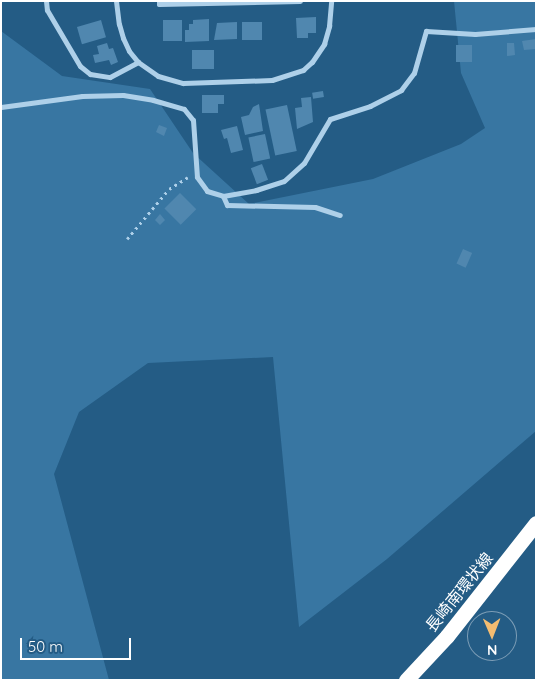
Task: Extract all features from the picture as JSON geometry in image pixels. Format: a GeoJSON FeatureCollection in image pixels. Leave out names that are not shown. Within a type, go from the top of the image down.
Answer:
{"type":"FeatureCollection","features":[{"type":"Feature","properties":{"kind":"highway","name":"長崎南環状線"},"geometry":{"type":"LineString","coordinates":[[406,680],[447,636],[536,523]]}},
{"type":"Feature","properties":{"kind":"street"},"geometry":{"type":"LineString","coordinates":[[46,1],[47,10],[80,66],[90,74],[110,77],[138,62]]}},
{"type":"Feature","properties":{"kind":"street"},"geometry":{"type":"LineString","coordinates":[[116,1],[119,24],[129,51],[138,62],[158,76],[183,83],[283,78],[303,70],[312,62],[324,44],[329,26],[330,1]]}},
{"type":"Feature","properties":{"kind":"street"},"geometry":{"type":"LineString","coordinates":[[159,1],[159,4],[300,1]]}},
{"type":"Feature","properties":{"kind":"street"},"geometry":{"type":"LineString","coordinates":[[1,107],[82,96],[122,95],[153,100],[184,109],[193,120],[197,177],[207,191],[223,196],[256,190],[284,181],[304,163],[330,119],[370,106],[401,90],[414,73],[426,31],[475,34],[536,29]]}},
{"type":"Feature","properties":{"kind":"street"},"geometry":{"type":"LineString","coordinates":[[223,196],[227,205],[315,207],[340,215]]}},
{"type":"Feature","properties":{"kind":"path"},"geometry":{"type":"LineString","coordinates":[[126,240],[169,189],[185,177],[197,177]]}},
{"type":"Feature","properties":{"kind":"shaded area"},"geometry":{"type":"Polygon","coordinates":[[[454,1],[536,1],[536,431],[387,559],[299,627],[273,357],[148,363],[79,412],[54,474],[109,680],[1,680],[1,31],[62,76],[150,89],[193,153],[249,204],[373,179],[461,144],[485,128],[461,73],[454,1]]]}},
{"type":"Feature","properties":{"kind":"building"},"geometry":{"type":"Polygon","coordinates":[[[316,17],[316,33],[308,33],[308,38],[297,38],[296,18],[316,17]]]}},
{"type":"Feature","properties":{"kind":"building"},"geometry":{"type":"Polygon","coordinates":[[[209,19],[209,41],[185,42],[185,30],[189,30],[189,24],[193,24],[193,20],[209,19]]]}},
{"type":"Feature","properties":{"kind":"building"},"geometry":{"type":"Polygon","coordinates":[[[101,20],[106,37],[82,44],[77,27],[101,20]]]}},
{"type":"Feature","properties":{"kind":"building"},"geometry":{"type":"Polygon","coordinates":[[[163,20],[182,20],[182,41],[163,41],[163,20]]]}},
{"type":"Feature","properties":{"kind":"building"},"geometry":{"type":"Polygon","coordinates":[[[237,22],[237,39],[214,40],[217,23],[237,22]]]}},
{"type":"Feature","properties":{"kind":"building"},"geometry":{"type":"Polygon","coordinates":[[[242,22],[262,22],[262,40],[242,40],[242,22]]]}},
{"type":"Feature","properties":{"kind":"building"},"geometry":{"type":"Polygon","coordinates":[[[536,39],[536,49],[524,50],[522,41],[536,39]]]}},
{"type":"Feature","properties":{"kind":"building"},"geometry":{"type":"Polygon","coordinates":[[[107,43],[109,49],[113,48],[118,62],[111,65],[109,60],[95,63],[93,55],[99,54],[97,46],[107,43]]]}},
{"type":"Feature","properties":{"kind":"building"},"geometry":{"type":"Polygon","coordinates":[[[507,43],[514,43],[515,55],[507,56],[507,43]]]}},
{"type":"Feature","properties":{"kind":"building"},"geometry":{"type":"Polygon","coordinates":[[[456,45],[472,45],[472,62],[456,62],[456,45]]]}},
{"type":"Feature","properties":{"kind":"building"},"geometry":{"type":"Polygon","coordinates":[[[192,50],[214,50],[214,69],[192,69],[192,50]]]}},
{"type":"Feature","properties":{"kind":"building"},"geometry":{"type":"Polygon","coordinates":[[[323,91],[324,97],[313,99],[312,93],[323,91]]]}},
{"type":"Feature","properties":{"kind":"building"},"geometry":{"type":"Polygon","coordinates":[[[202,95],[224,95],[224,104],[218,104],[218,113],[202,113],[202,95]]]}},
{"type":"Feature","properties":{"kind":"building"},"geometry":{"type":"Polygon","coordinates":[[[311,97],[313,122],[297,129],[295,108],[302,107],[301,98],[311,97]]]}},
{"type":"Feature","properties":{"kind":"building"},"geometry":{"type":"Polygon","coordinates":[[[259,104],[263,131],[245,135],[241,117],[249,115],[253,107],[259,104]]]}},
{"type":"Feature","properties":{"kind":"building"},"geometry":{"type":"Polygon","coordinates":[[[287,105],[297,151],[275,156],[265,110],[287,105]]]}},
{"type":"Feature","properties":{"kind":"building"},"geometry":{"type":"Polygon","coordinates":[[[159,125],[167,128],[164,136],[156,132],[159,125]]]}},
{"type":"Feature","properties":{"kind":"building"},"geometry":{"type":"Polygon","coordinates":[[[237,126],[243,150],[231,153],[227,138],[224,139],[221,130],[237,126]]]}},
{"type":"Feature","properties":{"kind":"building"},"geometry":{"type":"Polygon","coordinates":[[[265,134],[270,158],[254,162],[248,138],[265,134]]]}},
{"type":"Feature","properties":{"kind":"building"},"geometry":{"type":"Polygon","coordinates":[[[262,164],[268,180],[257,184],[251,168],[262,164]]]}},
{"type":"Feature","properties":{"kind":"building"},"geometry":{"type":"Polygon","coordinates":[[[180,193],[196,209],[181,225],[164,209],[180,193]]]}},
{"type":"Feature","properties":{"kind":"building"},"geometry":{"type":"Polygon","coordinates":[[[160,214],[165,220],[160,225],[155,220],[160,214]]]}},
{"type":"Feature","properties":{"kind":"building"},"geometry":{"type":"Polygon","coordinates":[[[463,249],[472,253],[466,268],[456,264],[463,249]]]}}]}
